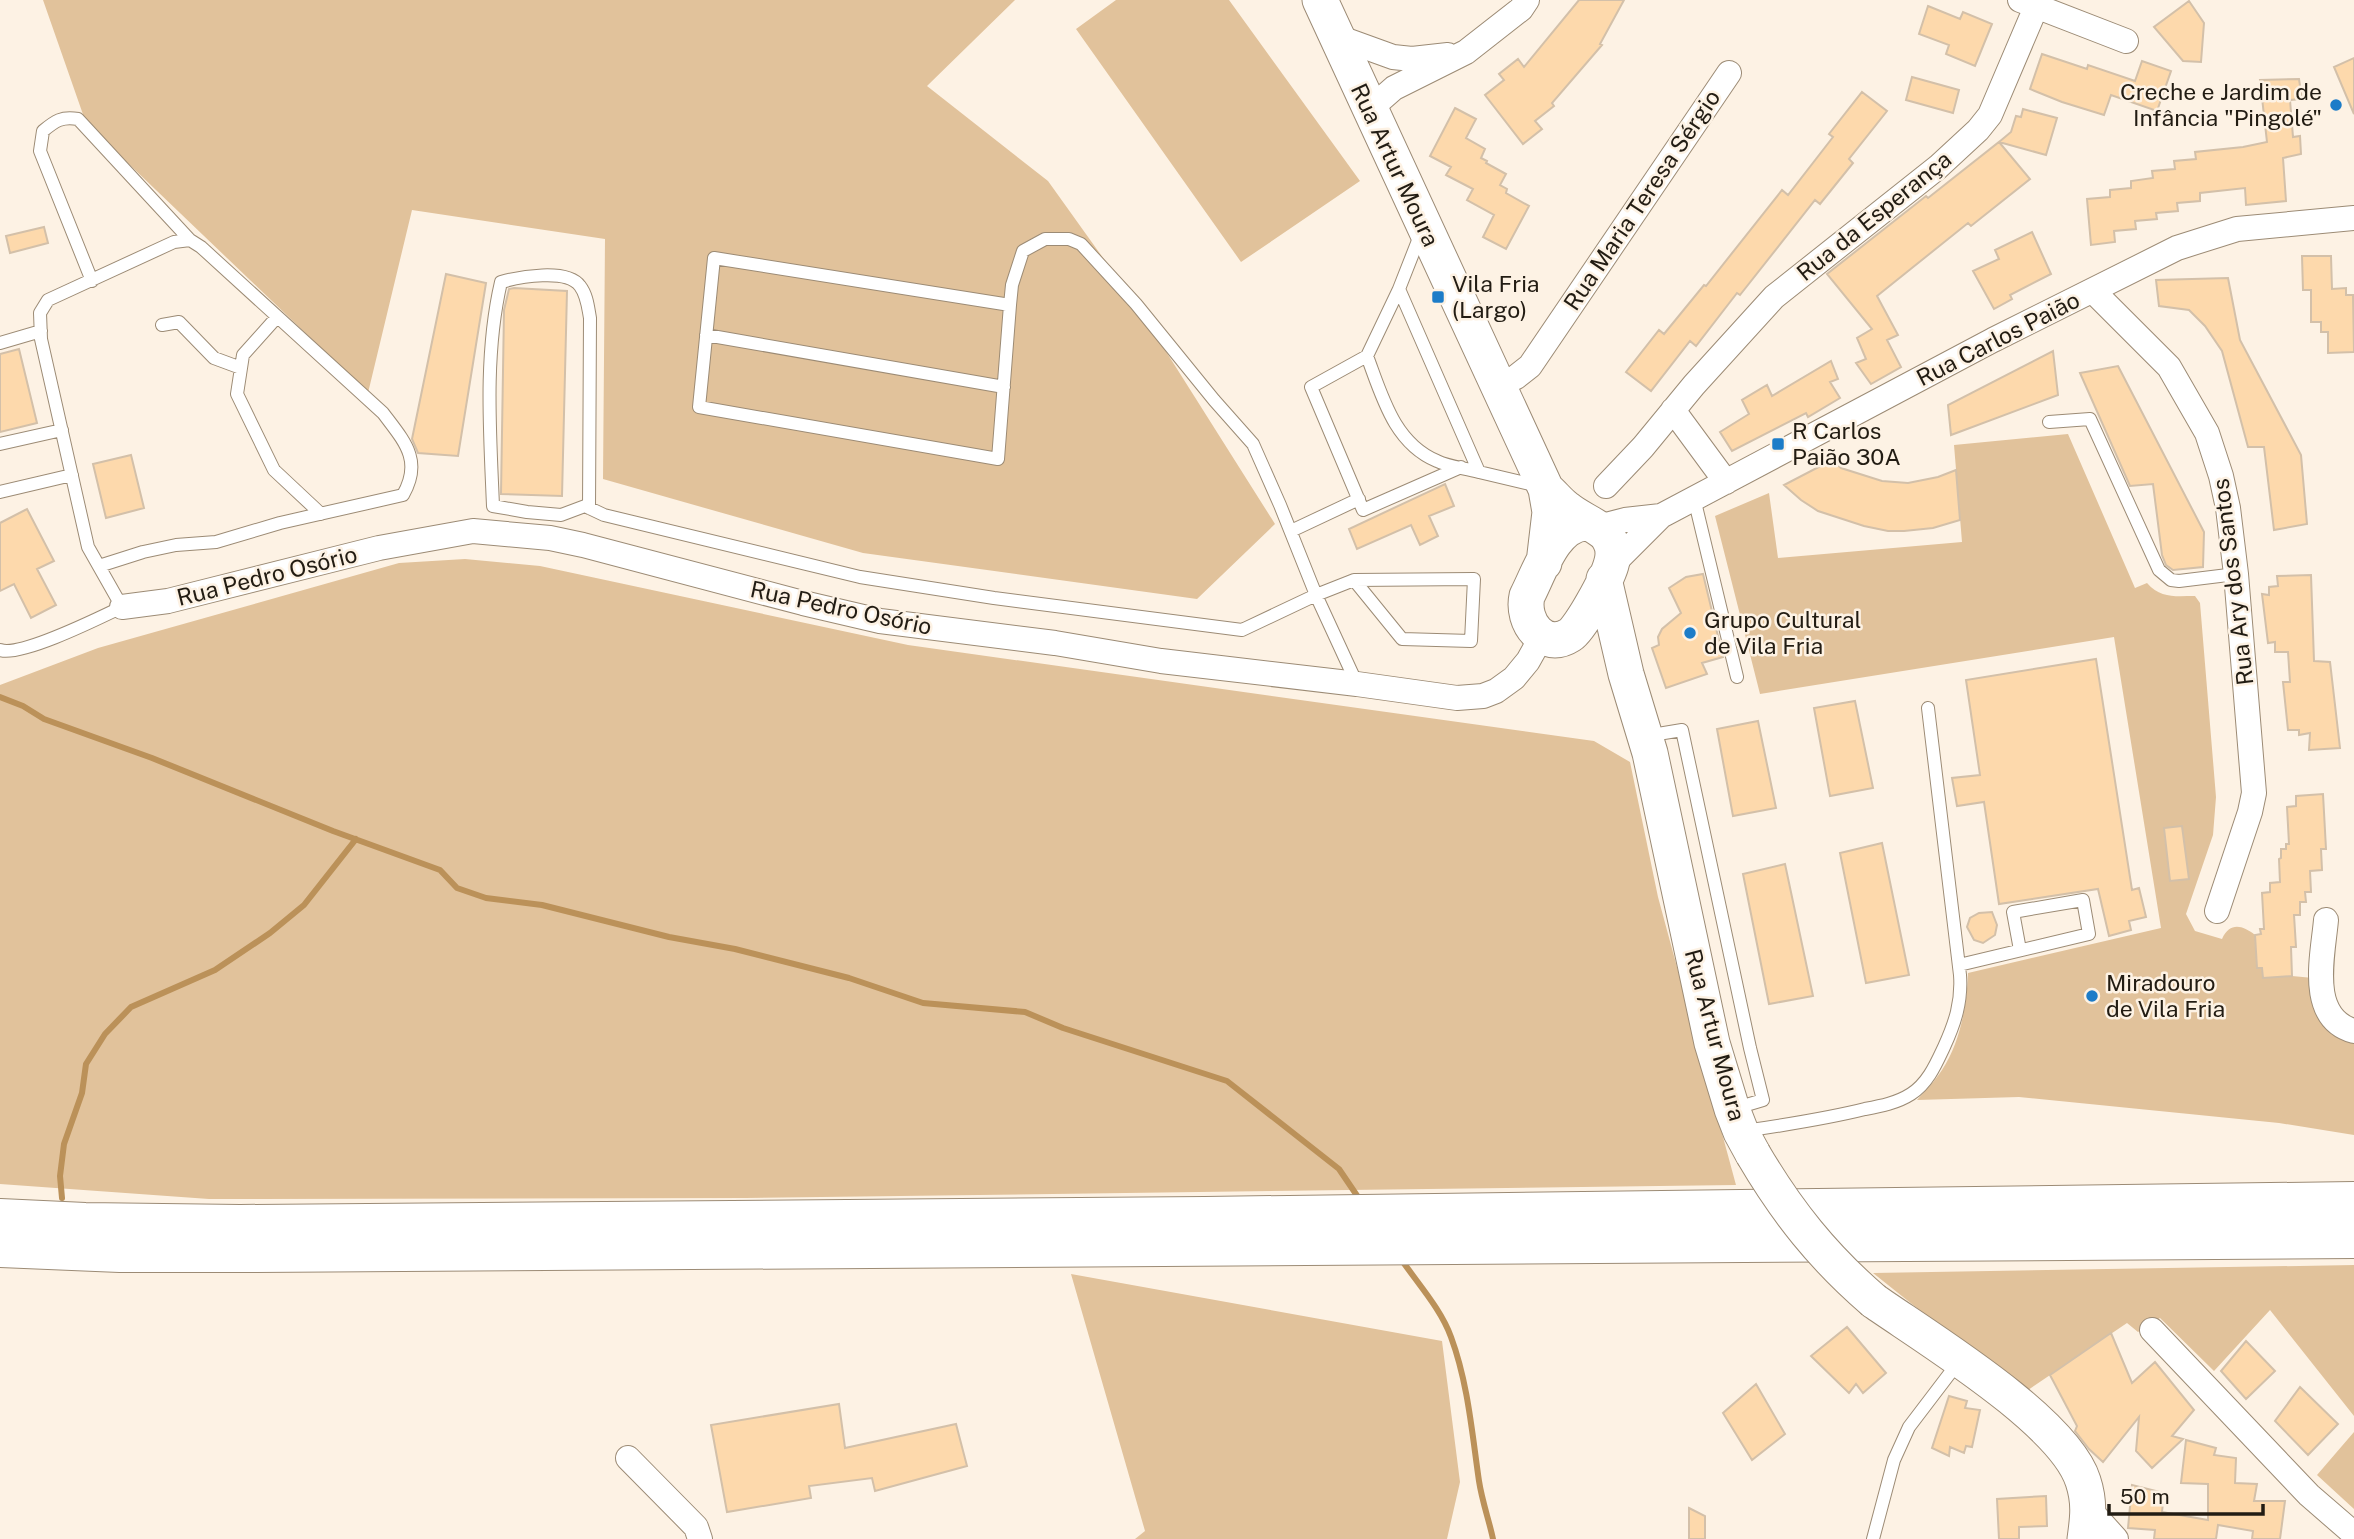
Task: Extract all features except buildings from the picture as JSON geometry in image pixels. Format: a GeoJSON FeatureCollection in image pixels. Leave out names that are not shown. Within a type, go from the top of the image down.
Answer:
{"type":"FeatureCollection","features":[{"type":"Feature","properties":{"kind":"main road","name":"Rua Artur Moura"},"geometry":{"type":"LineString","coordinates":[[1320,0],[1546,489]]}},
{"type":"Feature","properties":{"kind":"main road"},"geometry":{"type":"LineString","coordinates":[[1546,489],[1566,508],[1592,525]]}},
{"type":"Feature","properties":{"kind":"main road"},"geometry":{"type":"LineString","coordinates":[[1544,564],[1550,512],[1546,489]]}},
{"type":"Feature","properties":{"kind":"main road"},"geometry":{"type":"LineString","coordinates":[[1592,525],[1578,523],[1563,530],[1558,536],[1527,596],[1527,621],[1531,627],[1598,649],[1626,674]]}},
{"type":"Feature","properties":{"kind":"main road","name":"Rua Artur Moura"},"geometry":{"type":"LineString","coordinates":[[1592,525],[1611,541],[1613,551],[1607,572],[1626,674],[1646,736],[1712,1043],[1742,1132],[1786,1208],[1849,1279],[1874,1301],[1960,1360],[2045,1428],[2071,1458],[2082,1479],[2087,1525]]}},
{"type":"Feature","properties":{"kind":"main road"},"geometry":{"type":"LineString","coordinates":[[1556,636],[1578,628],[1607,572]]}},
{"type":"Feature","properties":{"kind":"main road"},"geometry":{"type":"LineString","coordinates":[[0,1218],[85,1222],[253,1223],[1191,1217],[2354,1201]]}},
{"type":"Feature","properties":{"kind":"main road"},"geometry":{"type":"LineString","coordinates":[[0,1248],[120,1253],[257,1253],[2354,1239]]}},
{"type":"Feature","properties":{"kind":"street"},"geometry":{"type":"LineString","coordinates":[[1370,109],[1394,88],[1466,52],[1521,9],[1527,0]]}},
{"type":"Feature","properties":{"kind":"street"},"geometry":{"type":"LineString","coordinates":[[2032,2],[2126,41]]}},
{"type":"Feature","properties":{"kind":"street","name":"Rua da Esperança"},"geometry":{"type":"LineString","coordinates":[[1606,486],[1774,297],[1938,167],[1978,130],[1990,115],[2032,2]]}},
{"type":"Feature","properties":{"kind":"street"},"geometry":{"type":"LineString","coordinates":[[1335,36],[1393,57],[1431,58],[1466,52]]}},
{"type":"Feature","properties":{"kind":"street","name":"Rua Maria Teresa Sérgio"},"geometry":{"type":"LineString","coordinates":[[1498,386],[1517,377],[1530,366],[1729,73]]}},
{"type":"Feature","properties":{"kind":"street","name":"Rua Carlos Paião"},"geometry":{"type":"LineString","coordinates":[[1607,572],[1661,516],[1993,340],[2177,248],[2237,229],[2354,218]]}},
{"type":"Feature","properties":{"kind":"street","name":"Rua Ary dos Santos"},"geometry":{"type":"LineString","coordinates":[[2093,291],[2169,367],[2207,433],[2228,508],[2254,793],[2217,911]]}},
{"type":"Feature","properties":{"kind":"street"},"geometry":{"type":"LineString","coordinates":[[1674,410],[1726,482]]}},
{"type":"Feature","properties":{"kind":"street","name":"Rua Carlos Paião"},"geometry":{"type":"LineString","coordinates":[[1592,525],[1661,516]]}},
{"type":"Feature","properties":{"kind":"street","name":"Rua Pedro Osório"},"geometry":{"type":"LineString","coordinates":[[122,607],[168,601],[379,548],[473,531],[550,538],[583,545],[880,621],[1055,643],[1161,661],[1457,698],[1483,696],[1496,691],[1514,678],[1528,661],[1556,636]]}},
{"type":"Feature","properties":{"kind":"street"},"geometry":{"type":"LineString","coordinates":[[2326,920],[2322,990],[2326,1008],[2338,1024],[2354,1031]]}},
{"type":"Feature","properties":{"kind":"street"},"geometry":{"type":"LineString","coordinates":[[2152,1330],[2309,1495],[2354,1534]]}},
{"type":"Feature","properties":{"kind":"street"},"geometry":{"type":"LineString","coordinates":[[628,1458],[696,1527],[700,1539]]}},
{"type":"Feature","properties":{"kind":"street","name":"Rua Artur Moura"},"geometry":{"type":"LineString","coordinates":[[2087,1525],[2116,1539]]}},
{"type":"Feature","properties":{"kind":"lane"},"geometry":{"type":"LineString","coordinates":[[92,281],[40,151],[43,131],[56,120],[69,117],[78,119],[190,240],[201,247],[383,413],[403,439],[412,463],[411,480],[403,495],[280,523],[216,542],[176,545],[142,552],[99,566]]}},
{"type":"Feature","properties":{"kind":"lane"},"geometry":{"type":"LineString","coordinates":[[1424,226],[1367,356],[1311,387],[1363,510],[1461,467]]}},
{"type":"Feature","properties":{"kind":"lane"},"geometry":{"type":"LineString","coordinates":[[1010,305],[714,258],[699,407],[998,459],[1012,285],[1023,251],[1045,239],[1069,239],[1082,244],[1253,444],[1316,595],[1357,684]]}},
{"type":"Feature","properties":{"kind":"lane"},"geometry":{"type":"LineString","coordinates":[[0,650],[10,652],[38,644],[122,607],[88,547],[41,331],[40,313],[48,300],[174,242],[190,240]]}},
{"type":"Feature","properties":{"kind":"lane"},"geometry":{"type":"LineString","coordinates":[[589,508],[590,318],[584,293],[580,285],[570,278],[560,276],[523,276],[501,282],[492,340],[489,431],[493,506],[561,515],[585,506],[589,508],[604,514],[860,577],[994,598],[1241,629],[1354,580],[1474,579],[1471,640],[1402,639],[1354,580]]}},
{"type":"Feature","properties":{"kind":"lane"},"geometry":{"type":"LineString","coordinates":[[1398,289],[1479,472]]}},
{"type":"Feature","properties":{"kind":"lane"},"geometry":{"type":"LineString","coordinates":[[277,317],[243,355],[237,394],[274,470],[321,514]]}},
{"type":"Feature","properties":{"kind":"lane"},"geometry":{"type":"LineString","coordinates":[[162,325],[179,322],[214,358],[241,368]]}},
{"type":"Feature","properties":{"kind":"lane"},"geometry":{"type":"LineString","coordinates":[[0,342],[41,331]]}},
{"type":"Feature","properties":{"kind":"lane"},"geometry":{"type":"LineString","coordinates":[[706,335],[1004,387]]}},
{"type":"Feature","properties":{"kind":"lane"},"geometry":{"type":"LineString","coordinates":[[1367,356],[1385,405],[1406,441],[1436,461],[1546,489]]}},
{"type":"Feature","properties":{"kind":"lane"},"geometry":{"type":"LineString","coordinates":[[2049,422],[2090,419],[2164,576],[2179,581],[2236,575]]}},
{"type":"Feature","properties":{"kind":"lane"},"geometry":{"type":"LineString","coordinates":[[0,444],[62,430]]}},
{"type":"Feature","properties":{"kind":"lane"},"geometry":{"type":"LineString","coordinates":[[0,492],[72,475]]}},
{"type":"Feature","properties":{"kind":"lane"},"geometry":{"type":"LineString","coordinates":[[1694,498],[1737,677]]}},
{"type":"Feature","properties":{"kind":"lane"},"geometry":{"type":"LineString","coordinates":[[1291,531],[1359,499]]}},
{"type":"Feature","properties":{"kind":"lane"},"geometry":{"type":"LineString","coordinates":[[1742,1132],[1830,1118],[1891,1103],[1910,1095],[1934,1070],[1954,1026],[1960,1004],[1959,965],[1927,708]]}},
{"type":"Feature","properties":{"kind":"lane"},"geometry":{"type":"LineString","coordinates":[[1959,965],[2089,934],[2083,900],[2013,912],[2020,950]]}},
{"type":"Feature","properties":{"kind":"lane"},"geometry":{"type":"LineString","coordinates":[[1873,1539],[1894,1460],[1909,1427],[1960,1360]]}},
{"type":"Feature","properties":{"kind":"shaded area"},"geometry":{"type":"Polygon","coordinates":[[[43,0],[1015,0],[927,86],[1048,181],[1136,304],[1275,524],[1197,599],[863,553],[603,479],[605,239],[412,210],[368,393],[86,123],[43,0]]]}},
{"type":"Feature","properties":{"kind":"shaded area"},"geometry":{"type":"Polygon","coordinates":[[[1116,0],[1229,0],[1360,181],[1241,262],[1076,29],[1116,0]]]}},
{"type":"Feature","properties":{"kind":"shaded area"},"geometry":{"type":"Polygon","coordinates":[[[2068,434],[2135,588],[2147,583],[2163,594],[2195,596],[2200,603],[2216,797],[2213,835],[2186,914],[2195,931],[2222,939],[2229,930],[2237,927],[2255,935],[2257,968],[2262,968],[2263,978],[2313,978],[2354,1039],[2354,1135],[2279,1123],[2019,1097],[1917,1100],[1939,1074],[1954,1048],[1964,1011],[1968,973],[2161,928],[2114,637],[1760,694],[1715,516],[1769,493],[1778,558],[1962,542],[1954,445],[2068,434]]]}},
{"type":"Feature","properties":{"kind":"shaded area"},"geometry":{"type":"Polygon","coordinates":[[[465,559],[540,566],[908,645],[1594,741],[1630,762],[1658,897],[1736,1185],[745,1198],[209,1199],[0,1184],[0,685],[98,648],[399,563],[465,559]]]}},
{"type":"Feature","properties":{"kind":"shaded area"},"geometry":{"type":"Polygon","coordinates":[[[2354,1265],[2354,1416],[2270,1310],[2214,1371],[2160,1318],[2138,1332],[2127,1323],[2028,1390],[1962,1344],[1873,1273],[2354,1265]]]}},
{"type":"Feature","properties":{"kind":"shaded area"},"geometry":{"type":"Polygon","coordinates":[[[1071,1274],[1442,1341],[1460,1482],[1447,1539],[1135,1539],[1145,1531],[1071,1274]]]}},
{"type":"Feature","properties":{"kind":"shaded area"},"geometry":{"type":"Polygon","coordinates":[[[2354,1432],[2354,1509],[2317,1475],[2354,1432]]]}},
{"type":"Feature","properties":{"kind":"waterway"},"geometry":{"type":"LineString","coordinates":[[0,697],[23,706],[44,719],[440,870],[457,888],[486,898],[542,905],[669,937],[735,949],[849,978],[923,1003],[1025,1012],[1063,1028],[1227,1081],[1339,1169],[1360,1200]]}},
{"type":"Feature","properties":{"kind":"waterway"},"geometry":{"type":"LineString","coordinates":[[62,1198],[60,1176],[64,1144],[82,1093],[86,1064],[105,1034],[131,1007],[215,970],[270,933],[304,905],[356,839]]}},
{"type":"Feature","properties":{"kind":"waterway"},"geometry":{"type":"LineString","coordinates":[[1401,1259],[1441,1317],[1457,1354],[1469,1408],[1480,1488],[1493,1539]]}},
{"type":"Feature","properties":{"kind":"place","name":"Creche e Jardim de Infância \"Pingolé\""},"geometry":{"type":"Point","coordinates":[2336,105]}},
{"type":"Feature","properties":{"kind":"place","name":"Vila Fria (Largo)"},"geometry":{"type":"Point","coordinates":[1438,297]}},
{"type":"Feature","properties":{"kind":"place","name":"R Carlos Paião 30A"},"geometry":{"type":"Point","coordinates":[1778,444]}},
{"type":"Feature","properties":{"kind":"place","name":"Grupo Cultural de Vila Fria"},"geometry":{"type":"Point","coordinates":[1690,633]}},
{"type":"Feature","properties":{"kind":"place","name":"Miradouro de Vila Fria"},"geometry":{"type":"Point","coordinates":[2092,996]}}]}
